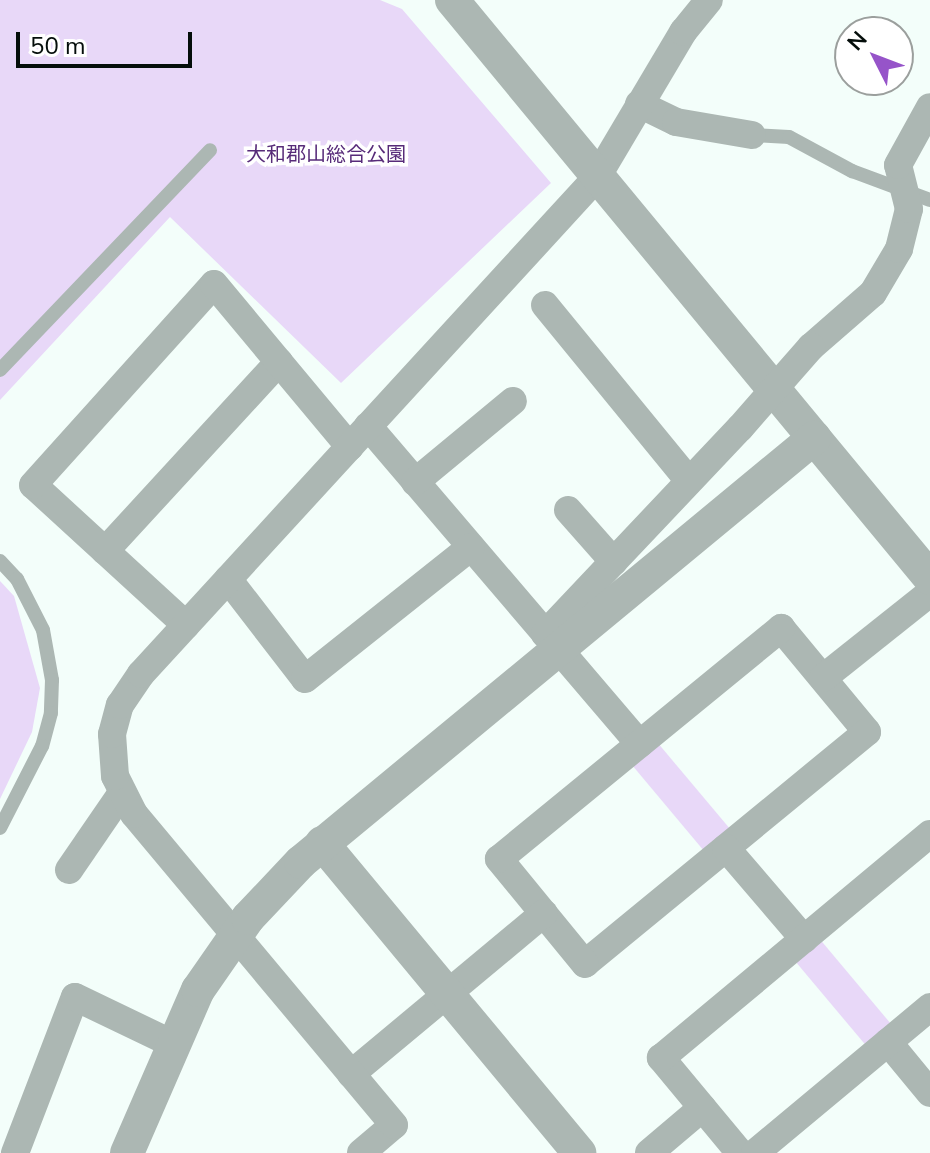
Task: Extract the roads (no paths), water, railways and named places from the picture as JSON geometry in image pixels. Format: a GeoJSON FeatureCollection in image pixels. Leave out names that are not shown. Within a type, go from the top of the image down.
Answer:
{"type":"FeatureCollection","features":[{"type":"Feature","properties":{"kind":"street"},"geometry":{"type":"LineString","coordinates":[[452,0],[930,578]]}},
{"type":"Feature","properties":{"kind":"street"},"geometry":{"type":"LineString","coordinates":[[361,1153],[394,1125],[121,794],[112,734],[120,705],[186,625],[597,177],[701,3]]}},
{"type":"Feature","properties":{"kind":"street"},"geometry":{"type":"LineString","coordinates":[[639,104],[676,122],[752,135]]}},
{"type":"Feature","properties":{"kind":"street"},"geometry":{"type":"LineString","coordinates":[[552,641],[614,562],[811,347],[873,293],[888,271],[909,209],[903,187],[901,151],[930,107]]}},
{"type":"Feature","properties":{"kind":"street"},"geometry":{"type":"LineString","coordinates":[[186,625],[33,485],[214,284],[279,362],[359,436],[415,482],[640,744]]}},
{"type":"Feature","properties":{"kind":"street"},"geometry":{"type":"LineString","coordinates":[[545,305],[689,481]]}},
{"type":"Feature","properties":{"kind":"street"},"geometry":{"type":"LineString","coordinates":[[105,551],[279,362]]}},
{"type":"Feature","properties":{"kind":"street"},"geometry":{"type":"LineString","coordinates":[[415,482],[513,401]]}},
{"type":"Feature","properties":{"kind":"street"},"geometry":{"type":"LineString","coordinates":[[127,1153],[198,990],[236,935],[322,843],[552,641],[814,438]]}},
{"type":"Feature","properties":{"kind":"street"},"geometry":{"type":"LineString","coordinates":[[568,510],[614,562]]}},
{"type":"Feature","properties":{"kind":"street"},"geometry":{"type":"LineString","coordinates":[[228,579],[305,679],[471,547]]}},
{"type":"Feature","properties":{"kind":"street"},"geometry":{"type":"LineString","coordinates":[[823,678],[930,593]]}},
{"type":"Feature","properties":{"kind":"street"},"geometry":{"type":"LineString","coordinates":[[781,628],[823,678],[867,732],[585,964],[499,859],[781,628]]}},
{"type":"Feature","properties":{"kind":"street"},"geometry":{"type":"LineString","coordinates":[[69,870],[121,794]]}},
{"type":"Feature","properties":{"kind":"street"},"geometry":{"type":"LineString","coordinates":[[740,1153],[661,1058],[930,834]]}},
{"type":"Feature","properties":{"kind":"street"},"geometry":{"type":"LineString","coordinates":[[322,843],[579,1153]]}},
{"type":"Feature","properties":{"kind":"street"},"geometry":{"type":"LineString","coordinates":[[726,848],[804,939]]}},
{"type":"Feature","properties":{"kind":"street"},"geometry":{"type":"LineString","coordinates":[[351,1074],[544,913]]}},
{"type":"Feature","properties":{"kind":"street"},"geometry":{"type":"LineString","coordinates":[[15,1153],[75,997],[173,1044]]}},
{"type":"Feature","properties":{"kind":"street"},"geometry":{"type":"LineString","coordinates":[[755,1153],[930,1007]]}},
{"type":"Feature","properties":{"kind":"street"},"geometry":{"type":"LineString","coordinates":[[888,1042],[930,1093]]}},
{"type":"Feature","properties":{"kind":"street"},"geometry":{"type":"LineString","coordinates":[[649,1153],[702,1108]]}},
{"type":"Feature","properties":{"kind":"lane"},"geometry":{"type":"LineString","coordinates":[[752,135],[789,137],[852,171],[903,187],[930,200]]}},
{"type":"Feature","properties":{"kind":"lane"},"geometry":{"type":"LineString","coordinates":[[0,370],[210,150]]}},
{"type":"Feature","properties":{"kind":"lane"},"geometry":{"type":"LineString","coordinates":[[0,561],[17,579],[43,630],[52,680],[51,713],[42,746],[0,828]]}},
{"type":"Feature","properties":{"kind":"park label","name":"大和郡山総合公園"},"geometry":{"type":"Point","coordinates":[326,154]}}]}
